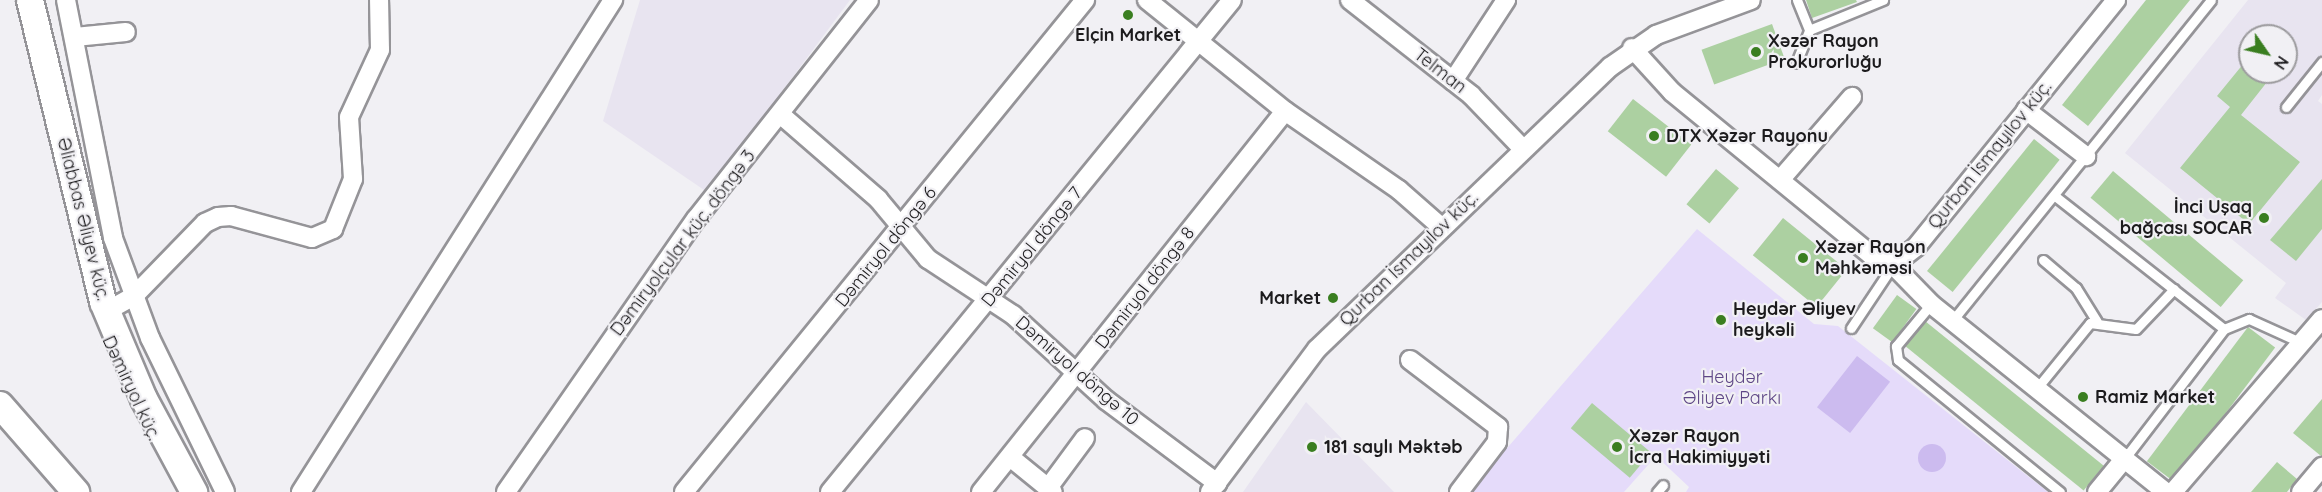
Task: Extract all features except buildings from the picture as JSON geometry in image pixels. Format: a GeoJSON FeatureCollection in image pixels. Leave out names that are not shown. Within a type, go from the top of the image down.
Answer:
{"type":"FeatureCollection","features":[{"type":"Feature","properties":{"kind":"main road","name":"Dəmiryol küç."},"geometry":{"type":"LineString","coordinates":[[21,0],[86,279],[136,403],[183,492]]}},
{"type":"Feature","properties":{"kind":"main road","name":"Əliabbas Əliyev küç."},"geometry":{"type":"LineString","coordinates":[[30,0],[107,311],[144,399],[194,492]]}},
{"type":"Feature","properties":{"kind":"main road"},"geometry":{"type":"LineString","coordinates":[[0,405],[76,492]]}},
{"type":"Feature","properties":{"kind":"street","name":"Dəmiryol küç."},"geometry":{"type":"LineString","coordinates":[[66,0],[113,238],[150,338],[225,492]]}},
{"type":"Feature","properties":{"kind":"street"},"geometry":{"type":"LineString","coordinates":[[107,311],[134,296],[205,223],[218,217],[231,216],[312,237],[333,229],[353,179],[349,117],[380,50],[379,0]]}},
{"type":"Feature","properties":{"kind":"street"},"geometry":{"type":"LineString","coordinates":[[302,492],[613,0]]}},
{"type":"Feature","properties":{"kind":"street","name":"Dəmiryolçular küç. döngə 3"},"geometry":{"type":"LineString","coordinates":[[506,492],[669,256],[868,0]]}},
{"type":"Feature","properties":{"kind":"street","name":"Dəmiryol döngə 6"},"geometry":{"type":"LineString","coordinates":[[684,492],[901,230],[1084,0]]}},
{"type":"Feature","properties":{"kind":"street"},"geometry":{"type":"LineString","coordinates":[[1147,0],[1285,111],[1399,190],[1440,226]]}},
{"type":"Feature","properties":{"kind":"street","name":"Dəmiryol döngə 7"},"geometry":{"type":"LineString","coordinates":[[830,492],[989,301],[1232,0]]}},
{"type":"Feature","properties":{"kind":"street","name":"Telman"},"geometry":{"type":"LineString","coordinates":[[1350,0],[1453,81],[1522,149]]}},
{"type":"Feature","properties":{"kind":"street"},"geometry":{"type":"LineString","coordinates":[[1453,81],[1506,0]]}},
{"type":"Feature","properties":{"kind":"street","name":"Qurban İsmayılov küç."},"geometry":{"type":"LineString","coordinates":[[1214,487],[1299,370],[1440,226],[1632,48],[1751,0]]}},
{"type":"Feature","properties":{"kind":"street","name":"Qurban İsmayılov küç."},"geometry":{"type":"LineString","coordinates":[[1893,265],[1916,248],[2116,0]]}},
{"type":"Feature","properties":{"kind":"street"},"geometry":{"type":"LineString","coordinates":[[75,37],[126,32]]}},
{"type":"Feature","properties":{"kind":"street"},"geometry":{"type":"LineString","coordinates":[[1632,48],[1658,80],[1871,255],[1893,265],[1931,304],[2166,492]]}},
{"type":"Feature","properties":{"kind":"street"},"geometry":{"type":"LineString","coordinates":[[1780,180],[1852,97]]}},
{"type":"Feature","properties":{"kind":"street"},"geometry":{"type":"LineString","coordinates":[[2026,110],[2086,156]]}},
{"type":"Feature","properties":{"kind":"street","name":"Dəmiryol döngə 8"},"geometry":{"type":"LineString","coordinates":[[981,492],[1285,111]]}},
{"type":"Feature","properties":{"kind":"street","name":"Dəmiryol döngə 10"},"geometry":{"type":"LineString","coordinates":[[780,114],[870,191],[928,259],[1013,315],[1078,373],[1214,487]]}},
{"type":"Feature","properties":{"kind":"street"},"geometry":{"type":"LineString","coordinates":[[2173,492],[2322,319]]}},
{"type":"Feature","properties":{"kind":"street"},"geometry":{"type":"LineString","coordinates":[[1410,360],[1498,427],[1497,442],[1459,492]]}},
{"type":"Feature","properties":{"kind":"street"},"geometry":{"type":"LineString","coordinates":[[1010,457],[1051,490],[1085,438]]}},
{"type":"Feature","properties":{"kind":"street"},"geometry":{"type":"LineString","coordinates":[[2097,492],[2125,458]]}},
{"type":"Feature","properties":{"kind":"street"},"geometry":{"type":"LineString","coordinates":[[2301,492],[2320,475]]}},
{"type":"Feature","properties":{"kind":"lane"},"geometry":{"type":"LineString","coordinates":[[1796,63],[1809,30],[1797,0]]}},
{"type":"Feature","properties":{"kind":"lane"},"geometry":{"type":"LineString","coordinates":[[1809,30],[1883,0]]}},
{"type":"Feature","properties":{"kind":"lane"},"geometry":{"type":"LineString","coordinates":[[1952,321],[2211,0]]}},
{"type":"Feature","properties":{"kind":"lane"},"geometry":{"type":"LineString","coordinates":[[2286,107],[2322,62]]}},
{"type":"Feature","properties":{"kind":"lane"},"geometry":{"type":"LineString","coordinates":[[2055,196],[2224,329]]}},
{"type":"Feature","properties":{"kind":"lane"},"geometry":{"type":"LineString","coordinates":[[2043,260],[2076,288],[2097,321]]}},
{"type":"Feature","properties":{"kind":"lane"},"geometry":{"type":"LineString","coordinates":[[1851,328],[1893,265]]}},
{"type":"Feature","properties":{"kind":"lane"},"geometry":{"type":"LineString","coordinates":[[2037,388],[2090,323],[2097,321],[2136,329],[2174,290]]}},
{"type":"Feature","properties":{"kind":"lane"},"geometry":{"type":"LineString","coordinates":[[1931,304],[1896,346],[1898,360],[2060,492]]}},
{"type":"Feature","properties":{"kind":"lane"},"geometry":{"type":"LineString","coordinates":[[2125,458],[2224,329],[2249,319],[2302,343]]}},
{"type":"Feature","properties":{"kind":"shaded area"},"geometry":{"type":"Polygon","coordinates":[[[640,0],[850,0],[707,192],[603,121],[640,0]]]}},
{"type":"Feature","properties":{"kind":"shaded area","name":"İnci Uşaq bağçası SOCAR"},"geometry":{"type":"Polygon","coordinates":[[[2248,0],[2322,0],[2322,95],[2318,101],[2322,104],[2322,302],[2306,320],[2275,298],[2286,283],[2125,153],[2248,0]]]}},
{"type":"Feature","properties":{"kind":"shaded area"},"geometry":{"type":"Polygon","coordinates":[[[1857,356],[1890,382],[1850,433],[1817,407],[1857,356]]]}},
{"type":"Feature","properties":{"kind":"shaded area","name":"181 saylı Məktəb"},"geometry":{"type":"Polygon","coordinates":[[[1306,402],[1394,492],[1243,492],[1306,402]]]}},
{"type":"Feature","properties":{"kind":"shaded area"},"geometry":{"type":"Polygon","coordinates":[[[1932,444],[1942,448],[1946,458],[1942,468],[1932,472],[1922,468],[1918,458],[1922,448],[1932,444]]]}},
{"type":"Feature","properties":{"kind":"green space","name":"Heydər Əliyev Parkı"},"geometry":{"type":"Polygon","coordinates":[[[1697,229],[1814,324],[1838,326],[2048,492],[1686,492],[1689,487],[1656,456],[1624,492],[1469,492],[1697,229]]]}},
{"type":"Feature","properties":{"kind":"place","name":"Elçin Market"},"geometry":{"type":"Point","coordinates":[1128,15]}},
{"type":"Feature","properties":{"kind":"place","name":"Xəzər Rayon Prokurorluğu"},"geometry":{"type":"Point","coordinates":[1756,52]}},
{"type":"Feature","properties":{"kind":"place","name":"DTX Xəzər Rayonu"},"geometry":{"type":"Point","coordinates":[1654,136]}},
{"type":"Feature","properties":{"kind":"place","name":"İnci Uşaq bağçası SOCAR"},"geometry":{"type":"Point","coordinates":[2264,218]}},
{"type":"Feature","properties":{"kind":"place","name":"Xəzər Rayon Məhkəməsi"},"geometry":{"type":"Point","coordinates":[1803,258]}},
{"type":"Feature","properties":{"kind":"place","name":"Market"},"geometry":{"type":"Point","coordinates":[1333,298]}},
{"type":"Feature","properties":{"kind":"place","name":"Heydər Əliyev heykəli"},"geometry":{"type":"Point","coordinates":[1721,320]}},
{"type":"Feature","properties":{"kind":"place","name":"Ramiz Market"},"geometry":{"type":"Point","coordinates":[2083,397]}},
{"type":"Feature","properties":{"kind":"place","name":"181 saylı Məktəb"},"geometry":{"type":"Point","coordinates":[1312,447]}},
{"type":"Feature","properties":{"kind":"place","name":"Xəzər Rayon İcra Hakimiyyəti"},"geometry":{"type":"Point","coordinates":[1617,447]}}]}
